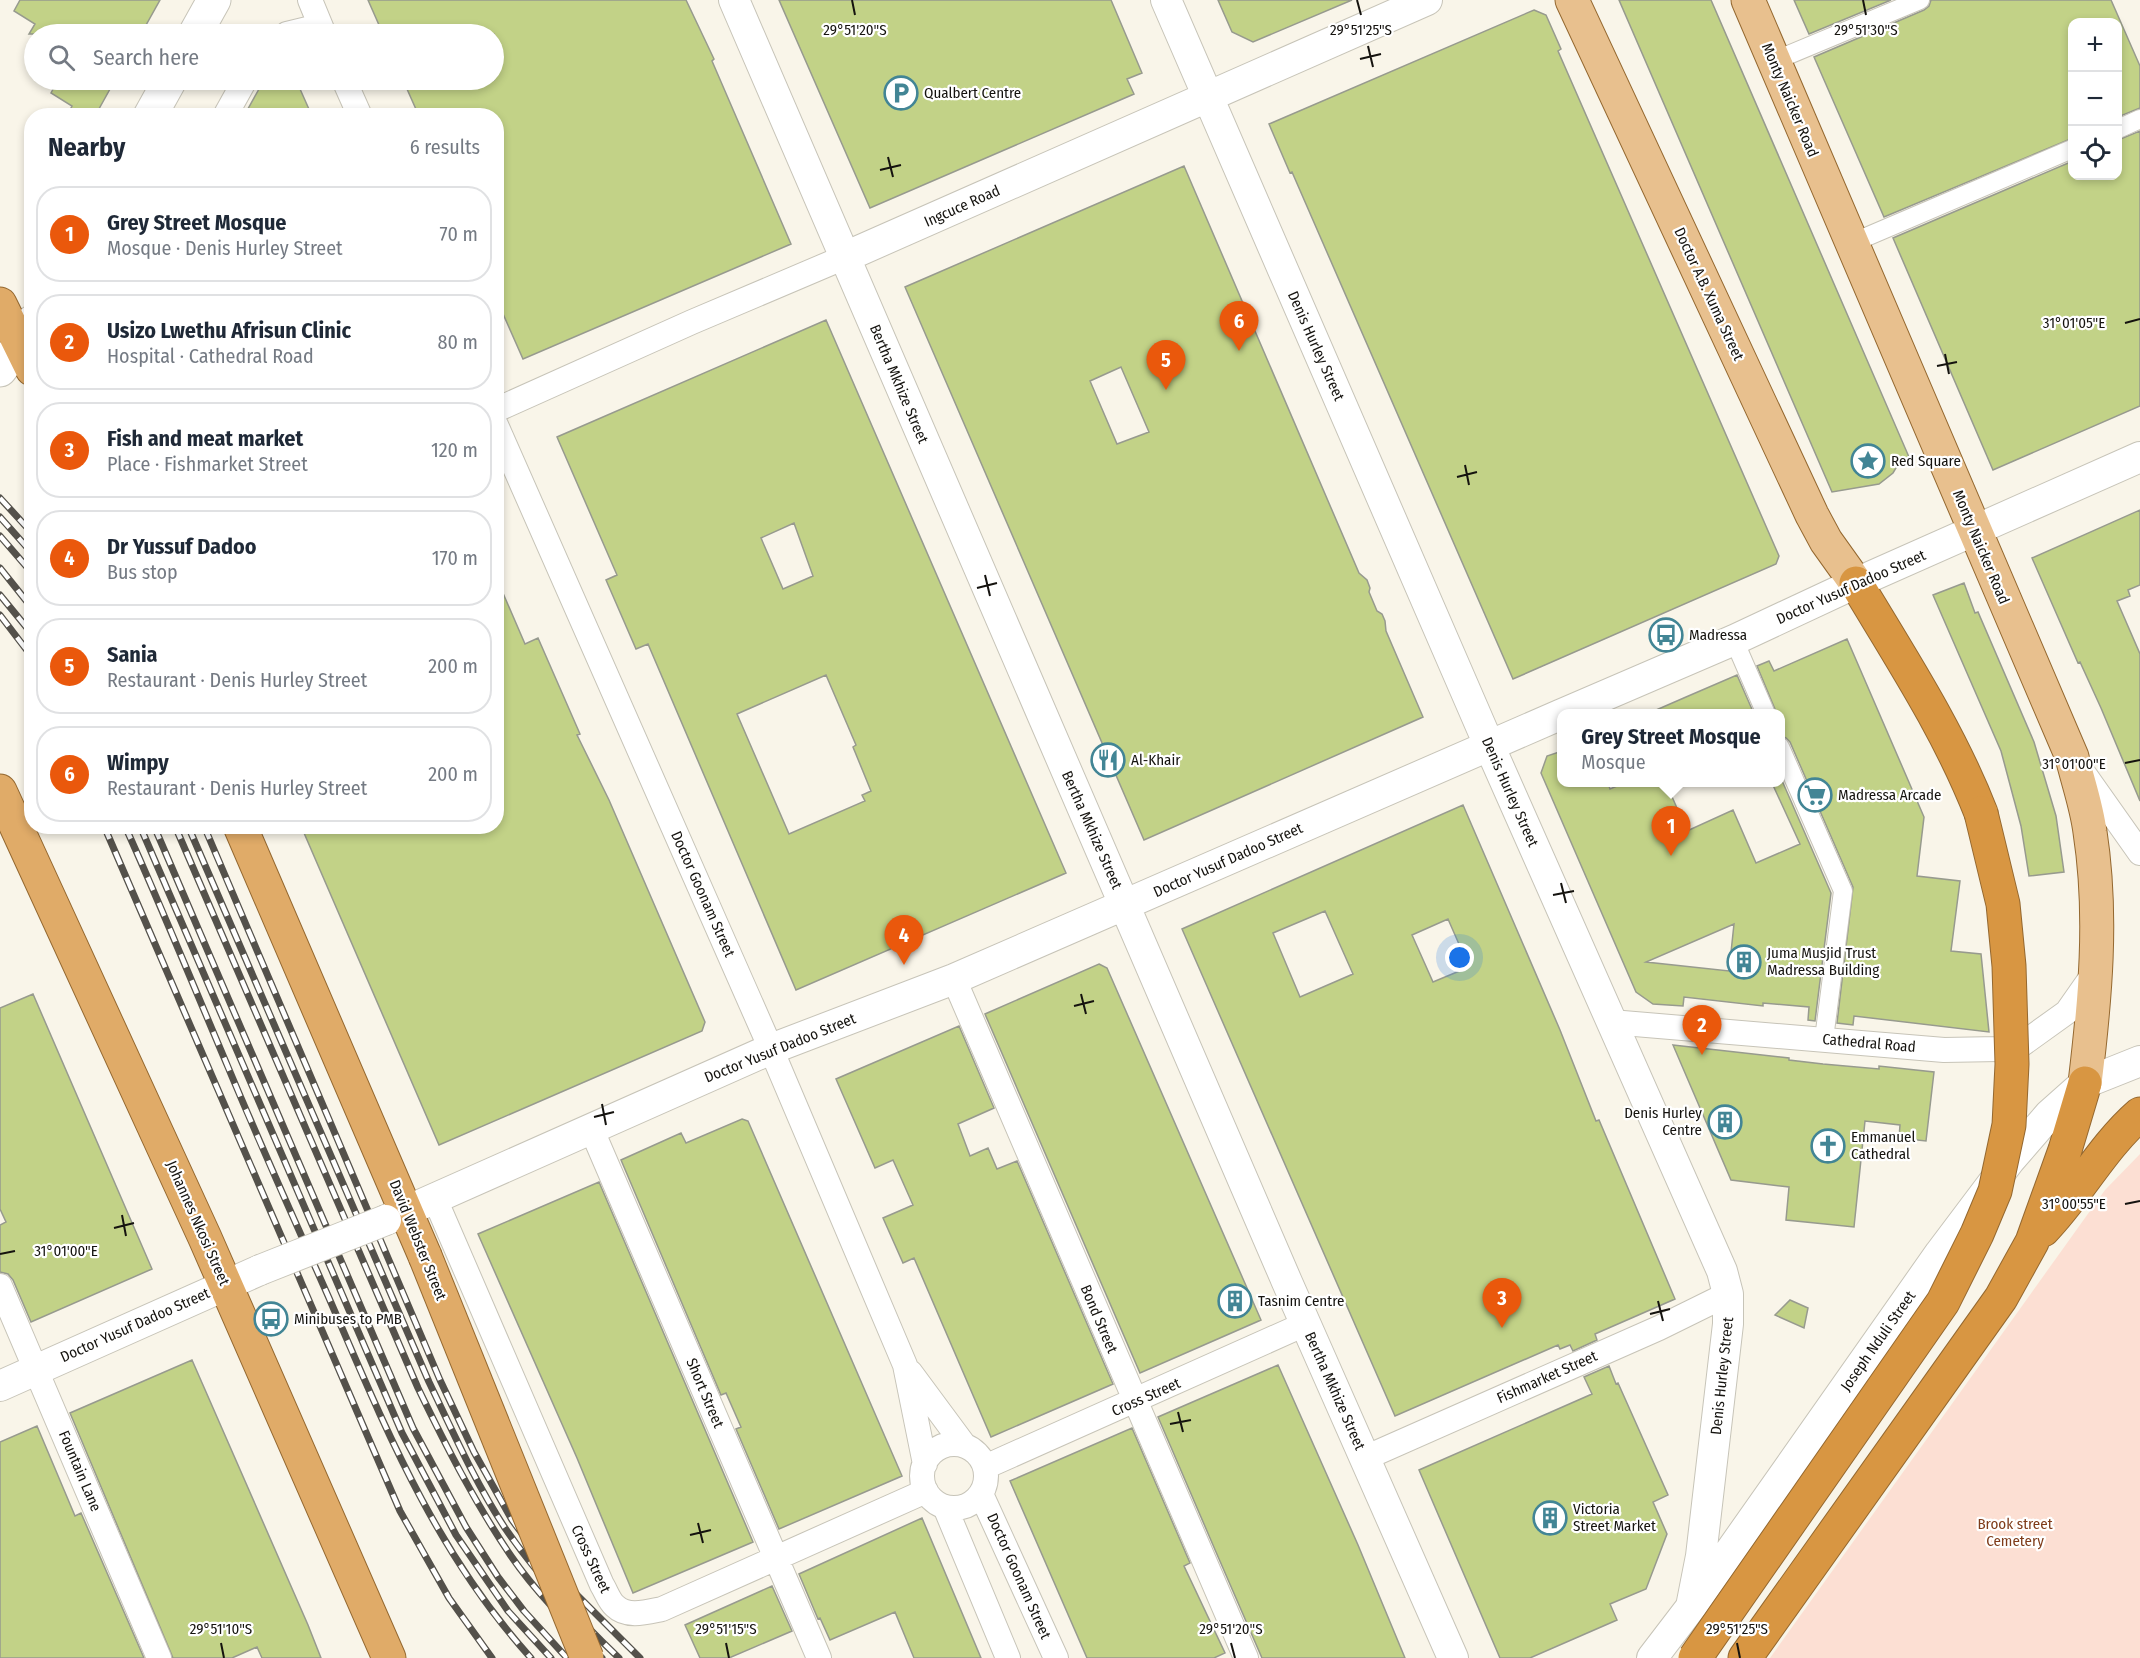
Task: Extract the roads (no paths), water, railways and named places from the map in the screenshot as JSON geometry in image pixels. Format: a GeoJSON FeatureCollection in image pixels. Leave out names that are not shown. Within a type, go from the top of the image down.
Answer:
{"type":"FeatureCollection","features":[{"type":"Feature","properties":{"kind":"highway"},"geometry":{"type":"LineString","coordinates":[[0,304],[24,339]]}},
{"type":"Feature","properties":{"kind":"highway"},"geometry":{"type":"LineString","coordinates":[[1695,1658],[1943,1302],[1977,1234],[1995,1191],[2009,1125],[2012,1064],[2009,966],[2003,904],[1981,813],[1965,772],[1942,725],[1856,583]]}},
{"type":"Feature","properties":{"kind":"highway","name":"Johannes Nkosi Street"},"geometry":{"type":"LineString","coordinates":[[0,791],[225,1285],[389,1658]]}},
{"type":"Feature","properties":{"kind":"highway","name":"David Webster Street"},"geometry":{"type":"LineString","coordinates":[[244,834],[409,1210],[425,1256],[587,1658]]}},
{"type":"Feature","properties":{"kind":"highway"},"geometry":{"type":"LineString","coordinates":[[1745,1658],[2001,1298],[2032,1242],[2065,1150],[2085,1083]]}},
{"type":"Feature","properties":{"kind":"highway"},"geometry":{"type":"LineString","coordinates":[[2032,1242],[2066,1204],[2121,1133],[2140,1114]]}},
{"type":"Feature","properties":{"kind":"main road"},"geometry":{"type":"LineString","coordinates":[[201,24],[214,0]]}},
{"type":"Feature","properties":{"kind":"main road","name":"Doctor A.B. Xuma Street"},"geometry":{"type":"LineString","coordinates":[[1572,0],[1812,515],[1826,541],[1856,583]]}},
{"type":"Feature","properties":{"kind":"main road","name":"Monty Naicker Road"},"geometry":{"type":"LineString","coordinates":[[1748,0],[2072,757],[2090,831],[2097,906],[2096,970],[2085,1083]]}},
{"type":"Feature","properties":{"kind":"main road"},"geometry":{"type":"LineString","coordinates":[[154,108],[164,90]]}},
{"type":"Feature","properties":{"kind":"main road"},"geometry":{"type":"LineString","coordinates":[[0,370],[24,349]]}},
{"type":"Feature","properties":{"kind":"street"},"geometry":{"type":"LineString","coordinates":[[310,0],[320,24]]}},
{"type":"Feature","properties":{"kind":"street","name":"Bertha Mkhize Street"},"geometry":{"type":"LineString","coordinates":[[734,0],[1305,1324],[1453,1658]]}},
{"type":"Feature","properties":{"kind":"street","name":"Denis Hurley Street"},"geometry":{"type":"LineString","coordinates":[[1166,0],[1489,744],[1722,1271],[1728,1294],[1728,1324],[1704,1533],[1690,1607]]}},
{"type":"Feature","properties":{"kind":"street","name":"Ingcuce Road"},"geometry":{"type":"LineString","coordinates":[[504,406],[1427,0]]}},
{"type":"Feature","properties":{"kind":"street"},"geometry":{"type":"LineString","coordinates":[[1774,61],[1920,0]]}},
{"type":"Feature","properties":{"kind":"street"},"geometry":{"type":"LineString","coordinates":[[229,108],[239,90]]}},
{"type":"Feature","properties":{"kind":"street"},"geometry":{"type":"LineString","coordinates":[[348,90],[356,108]]}},
{"type":"Feature","properties":{"kind":"street"},"geometry":{"type":"LineString","coordinates":[[2122,127],[2140,119]]}},
{"type":"Feature","properties":{"kind":"street"},"geometry":{"type":"LineString","coordinates":[[1852,243],[2068,150]]}},
{"type":"Feature","properties":{"kind":"street","name":"Doctor Goonam Street"},"geometry":{"type":"LineString","coordinates":[[504,443],[771,1049],[905,1365]]}},
{"type":"Feature","properties":{"kind":"street","name":"Doctor Yusuf Dadoo Street"},"geometry":{"type":"LineString","coordinates":[[1574,709],[1734,640],[1856,583],[2140,457]]}},
{"type":"Feature","properties":{"kind":"street"},"geometry":{"type":"LineString","coordinates":[[1734,640],[1764,709]]}},
{"type":"Feature","properties":{"kind":"street","name":"Doctor Yusuf Dadoo Street"},"geometry":{"type":"LineString","coordinates":[[0,1386],[225,1285],[409,1210],[771,1049],[954,979],[1557,716]]}},
{"type":"Feature","properties":{"kind":"street"},"geometry":{"type":"LineString","coordinates":[[2072,757],[2140,853]]}},
{"type":"Feature","properties":{"kind":"street"},"geometry":{"type":"LineString","coordinates":[[1785,758],[1843,891],[1824,1039]]}},
{"type":"Feature","properties":{"kind":"street","name":"Cathedral Road"},"geometry":{"type":"LineString","coordinates":[[1611,1022],[1944,1050],[1999,1049],[2021,1045],[2067,1012],[2096,970]]}},
{"type":"Feature","properties":{"kind":"street","name":"Bond Street"},"geometry":{"type":"LineString","coordinates":[[954,979],[1246,1658]]}},
{"type":"Feature","properties":{"kind":"street","name":"Joseph Nduli Street"},"geometry":{"type":"LineString","coordinates":[[1652,1658],[1961,1225],[2010,1160],[2049,1115],[2085,1083],[2140,1061]]}},
{"type":"Feature","properties":{"kind":"street","name":"Short Street"},"geometry":{"type":"LineString","coordinates":[[591,1128],[819,1658]]}},
{"type":"Feature","properties":{"kind":"street","name":"Cross Street"},"geometry":{"type":"LineString","coordinates":[[409,1210],[615,1607],[626,1612],[641,1614],[662,1609],[926,1491]]}},
{"type":"Feature","properties":{"kind":"street","name":"Fountain Lane"},"geometry":{"type":"LineString","coordinates":[[0,1286],[159,1658]]}},
{"type":"Feature","properties":{"kind":"street","name":"Fishmarket Street"},"geometry":{"type":"LineString","coordinates":[[1365,1458],[1659,1328],[1728,1294]]}},
{"type":"Feature","properties":{"kind":"street","name":"Cross Street"},"geometry":{"type":"LineString","coordinates":[[985,1467],[1135,1402],[1305,1324]]}},
{"type":"Feature","properties":{"kind":"street"},"geometry":{"type":"LineString","coordinates":[[905,1365],[964,1445],[977,1454],[985,1467],[986,1481],[981,1494],[974,1502],[966,1506],[956,1509],[945,1507],[931,1498],[926,1491],[922,1478],[925,1464],[905,1365]]}},
{"type":"Feature","properties":{"kind":"street"},"geometry":{"type":"LineString","coordinates":[[925,1464],[936,1449],[954,1444],[964,1445]]}},
{"type":"Feature","properties":{"kind":"street","name":"Doctor Goonam Street"},"geometry":{"type":"LineString","coordinates":[[981,1494],[1054,1657]]}},
{"type":"Feature","properties":{"kind":"street"},"geometry":{"type":"LineString","coordinates":[[945,1507],[1008,1658]]}},
{"type":"Feature","properties":{"kind":"railway"},"geometry":{"type":"LineString","coordinates":[[0,498],[24,524]]}},
{"type":"Feature","properties":{"kind":"railway"},"geometry":{"type":"LineString","coordinates":[[0,517],[24,544]]}},
{"type":"Feature","properties":{"kind":"railway"},"geometry":{"type":"LineString","coordinates":[[0,536],[24,564]]}},
{"type":"Feature","properties":{"kind":"railway"},"geometry":{"type":"LineString","coordinates":[[0,568],[24,598]]}},
{"type":"Feature","properties":{"kind":"railway"},"geometry":{"type":"LineString","coordinates":[[0,595],[24,624]]}},
{"type":"Feature","properties":{"kind":"railway"},"geometry":{"type":"LineString","coordinates":[[0,615],[24,646]]}},
{"type":"Feature","properties":{"kind":"railway"},"geometry":{"type":"LineString","coordinates":[[107,834],[400,1511],[449,1598],[492,1658]]}},
{"type":"Feature","properties":{"kind":"railway"},"geometry":{"type":"LineString","coordinates":[[128,834],[252,1125],[392,1441],[440,1532],[467,1575],[497,1617],[531,1658]]}},
{"type":"Feature","properties":{"kind":"railway"},"geometry":{"type":"LineString","coordinates":[[143,834],[402,1433],[456,1535],[508,1611],[551,1658]]}},
{"type":"Feature","properties":{"kind":"railway"},"geometry":{"type":"LineString","coordinates":[[157,834],[413,1428],[466,1527],[498,1577],[524,1611],[567,1658]]}},
{"type":"Feature","properties":{"kind":"railway"},"geometry":{"type":"LineString","coordinates":[[178,834],[418,1388],[450,1453],[485,1516],[521,1570],[554,1609],[602,1658]]}},
{"type":"Feature","properties":{"kind":"railway"},"geometry":{"type":"LineString","coordinates":[[191,834],[429,1382],[474,1475],[505,1528],[544,1580],[619,1658]]}},
{"type":"Feature","properties":{"kind":"railway"},"geometry":{"type":"LineString","coordinates":[[207,834],[440,1380],[474,1452],[512,1520],[540,1558],[640,1658]]}},
{"type":"Feature","properties":{"kind":"place","name":"Qualbert Centre"},"geometry":{"type":"Point","coordinates":[901,93]}},
{"type":"Feature","properties":{"kind":"place","name":"Wimpy"},"geometry":{"type":"Point","coordinates":[1239,351]}},
{"type":"Feature","properties":{"kind":"place","name":"Sania"},"geometry":{"type":"Point","coordinates":[1166,390]}},
{"type":"Feature","properties":{"kind":"place","name":"Red Square"},"geometry":{"type":"Point","coordinates":[1868,461]}},
{"type":"Feature","properties":{"kind":"place","name":"Madressa"},"geometry":{"type":"Point","coordinates":[1666,635]}},
{"type":"Feature","properties":{"kind":"place","name":"Al-Khair"},"geometry":{"type":"Point","coordinates":[1108,760]}},
{"type":"Feature","properties":{"kind":"place","name":"Madressa Arcade"},"geometry":{"type":"Point","coordinates":[1815,795]}},
{"type":"Feature","properties":{"kind":"place","name":"Grey Street Mosque"},"geometry":{"type":"Point","coordinates":[1671,856]}},
{"type":"Feature","properties":{"kind":"place","name":"Juma Musjid Trust Madressa Building"},"geometry":{"type":"Point","coordinates":[1744,962]}},
{"type":"Feature","properties":{"kind":"place","name":"Dr Yussuf Dadoo"},"geometry":{"type":"Point","coordinates":[904,965]}},
{"type":"Feature","properties":{"kind":"place","name":"Usizo Lwethu Afrisun Clinic"},"geometry":{"type":"Point","coordinates":[1702,1055]}},
{"type":"Feature","properties":{"kind":"place","name":"Denis Hurley Centre"},"geometry":{"type":"Point","coordinates":[1725,1122]}},
{"type":"Feature","properties":{"kind":"place","name":"Emmanuel Cathedral"},"geometry":{"type":"Point","coordinates":[1828,1146]}},
{"type":"Feature","properties":{"kind":"place","name":"Tasnim Centre"},"geometry":{"type":"Point","coordinates":[1235,1301]}},
{"type":"Feature","properties":{"kind":"place","name":"Minibuses to PMB"},"geometry":{"type":"Point","coordinates":[271,1319]}},
{"type":"Feature","properties":{"kind":"place","name":"Fish and meat market"},"geometry":{"type":"Point","coordinates":[1502,1328]}},
{"type":"Feature","properties":{"kind":"place","name":"Victoria Street Market"},"geometry":{"type":"Point","coordinates":[1550,1518]}},
{"type":"Feature","properties":{"kind":"park label","name":"Brook street Cemetery"},"geometry":{"type":"Point","coordinates":[2015,1532]}}]}
